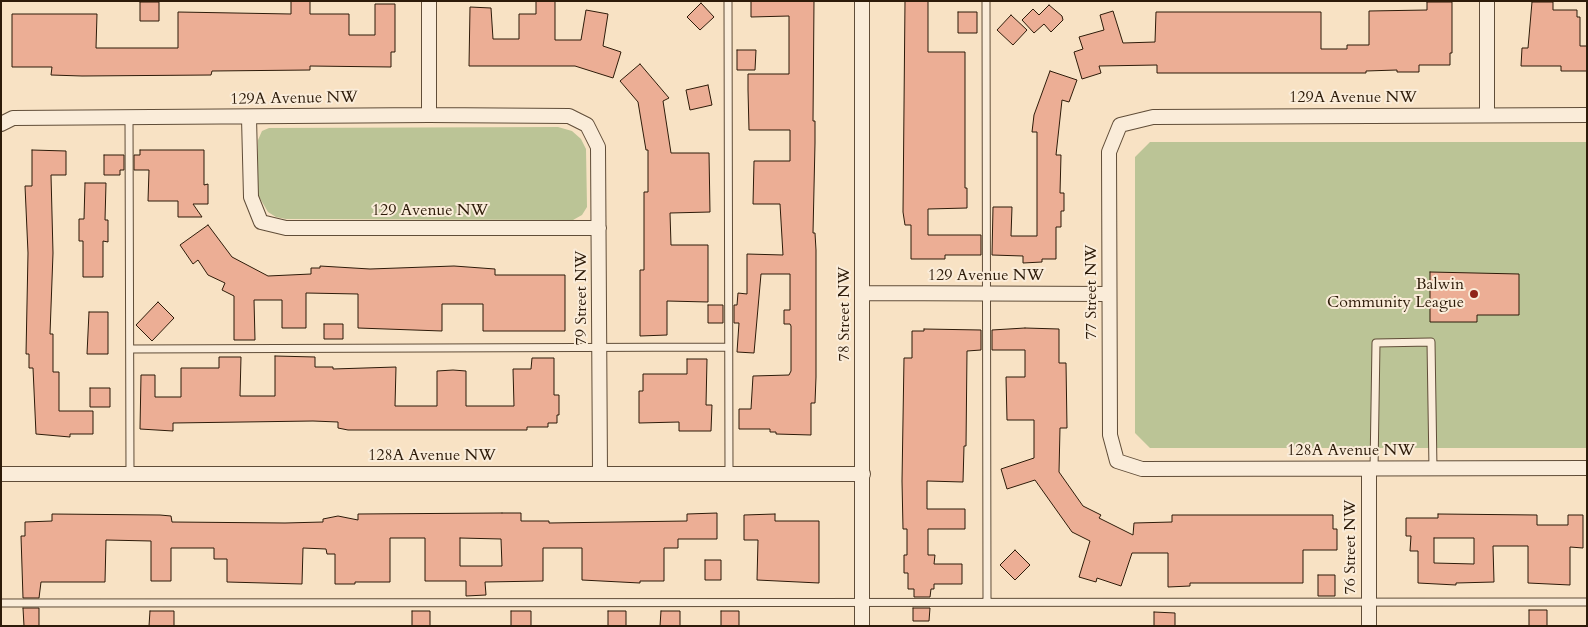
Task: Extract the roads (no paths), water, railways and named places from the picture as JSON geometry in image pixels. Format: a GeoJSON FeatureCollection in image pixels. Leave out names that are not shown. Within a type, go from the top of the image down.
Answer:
{"type":"FeatureCollection","features":[{"type":"Feature","properties":{"kind":"street"},"geometry":{"type":"LineString","coordinates":[[429,1],[430,115]]}},
{"type":"Feature","properties":{"kind":"street","name":"78 Street NW"},"geometry":{"type":"LineString","coordinates":[[862,1],[862,626]]}},
{"type":"Feature","properties":{"kind":"street"},"geometry":{"type":"LineString","coordinates":[[1487,1],[1487,115]]}},
{"type":"Feature","properties":{"kind":"street","name":"129A Avenue NW"},"geometry":{"type":"LineString","coordinates":[[1,124],[14,118],[249,118],[430,115],[569,116],[587,125]]}},
{"type":"Feature","properties":{"kind":"street","name":"129A Avenue NW"},"geometry":{"type":"LineString","coordinates":[[1120,125],[1154,117],[1587,115]]}},
{"type":"Feature","properties":{"kind":"street","name":"129 Avenue NW"},"geometry":{"type":"LineString","coordinates":[[249,118],[251,197],[261,222],[286,228],[599,228]]}},
{"type":"Feature","properties":{"kind":"street","name":"79 Street NW"},"geometry":{"type":"LineString","coordinates":[[587,125],[598,147],[600,473]]}},
{"type":"Feature","properties":{"kind":"street","name":"77 Street NW"},"geometry":{"type":"LineString","coordinates":[[1117,461],[1110,435],[1109,152],[1120,125]]}},
{"type":"Feature","properties":{"kind":"street","name":"129 Avenue NW"},"geometry":{"type":"LineString","coordinates":[[863,293],[1110,294]]}},
{"type":"Feature","properties":{"kind":"street","name":"128A Avenue NW"},"geometry":{"type":"LineString","coordinates":[[1117,461],[1142,469],[1587,468]]}},
{"type":"Feature","properties":{"kind":"street","name":"76 Street NW"},"geometry":{"type":"LineString","coordinates":[[1369,626],[1372,469]]}},
{"type":"Feature","properties":{"kind":"street","name":"128A Avenue NW"},"geometry":{"type":"LineString","coordinates":[[1,474],[863,474]]}},
{"type":"Feature","properties":{"kind":"lane"},"geometry":{"type":"LineString","coordinates":[[728,1],[729,474]]}},
{"type":"Feature","properties":{"kind":"lane"},"geometry":{"type":"LineString","coordinates":[[986,1],[986,601]]}},
{"type":"Feature","properties":{"kind":"lane"},"geometry":{"type":"LineString","coordinates":[[129,117],[130,474]]}},
{"type":"Feature","properties":{"kind":"lane"},"geometry":{"type":"LineString","coordinates":[[1372,469],[1376,343],[1431,342],[1434,469]]}},
{"type":"Feature","properties":{"kind":"lane"},"geometry":{"type":"LineString","coordinates":[[130,349],[728,347]]}},
{"type":"Feature","properties":{"kind":"lane"},"geometry":{"type":"LineString","coordinates":[[1,603],[1587,602]]}},
{"type":"Feature","properties":{"kind":"place","name":"Balwin Community League"},"geometry":{"type":"Point","coordinates":[1474,294]}}]}
